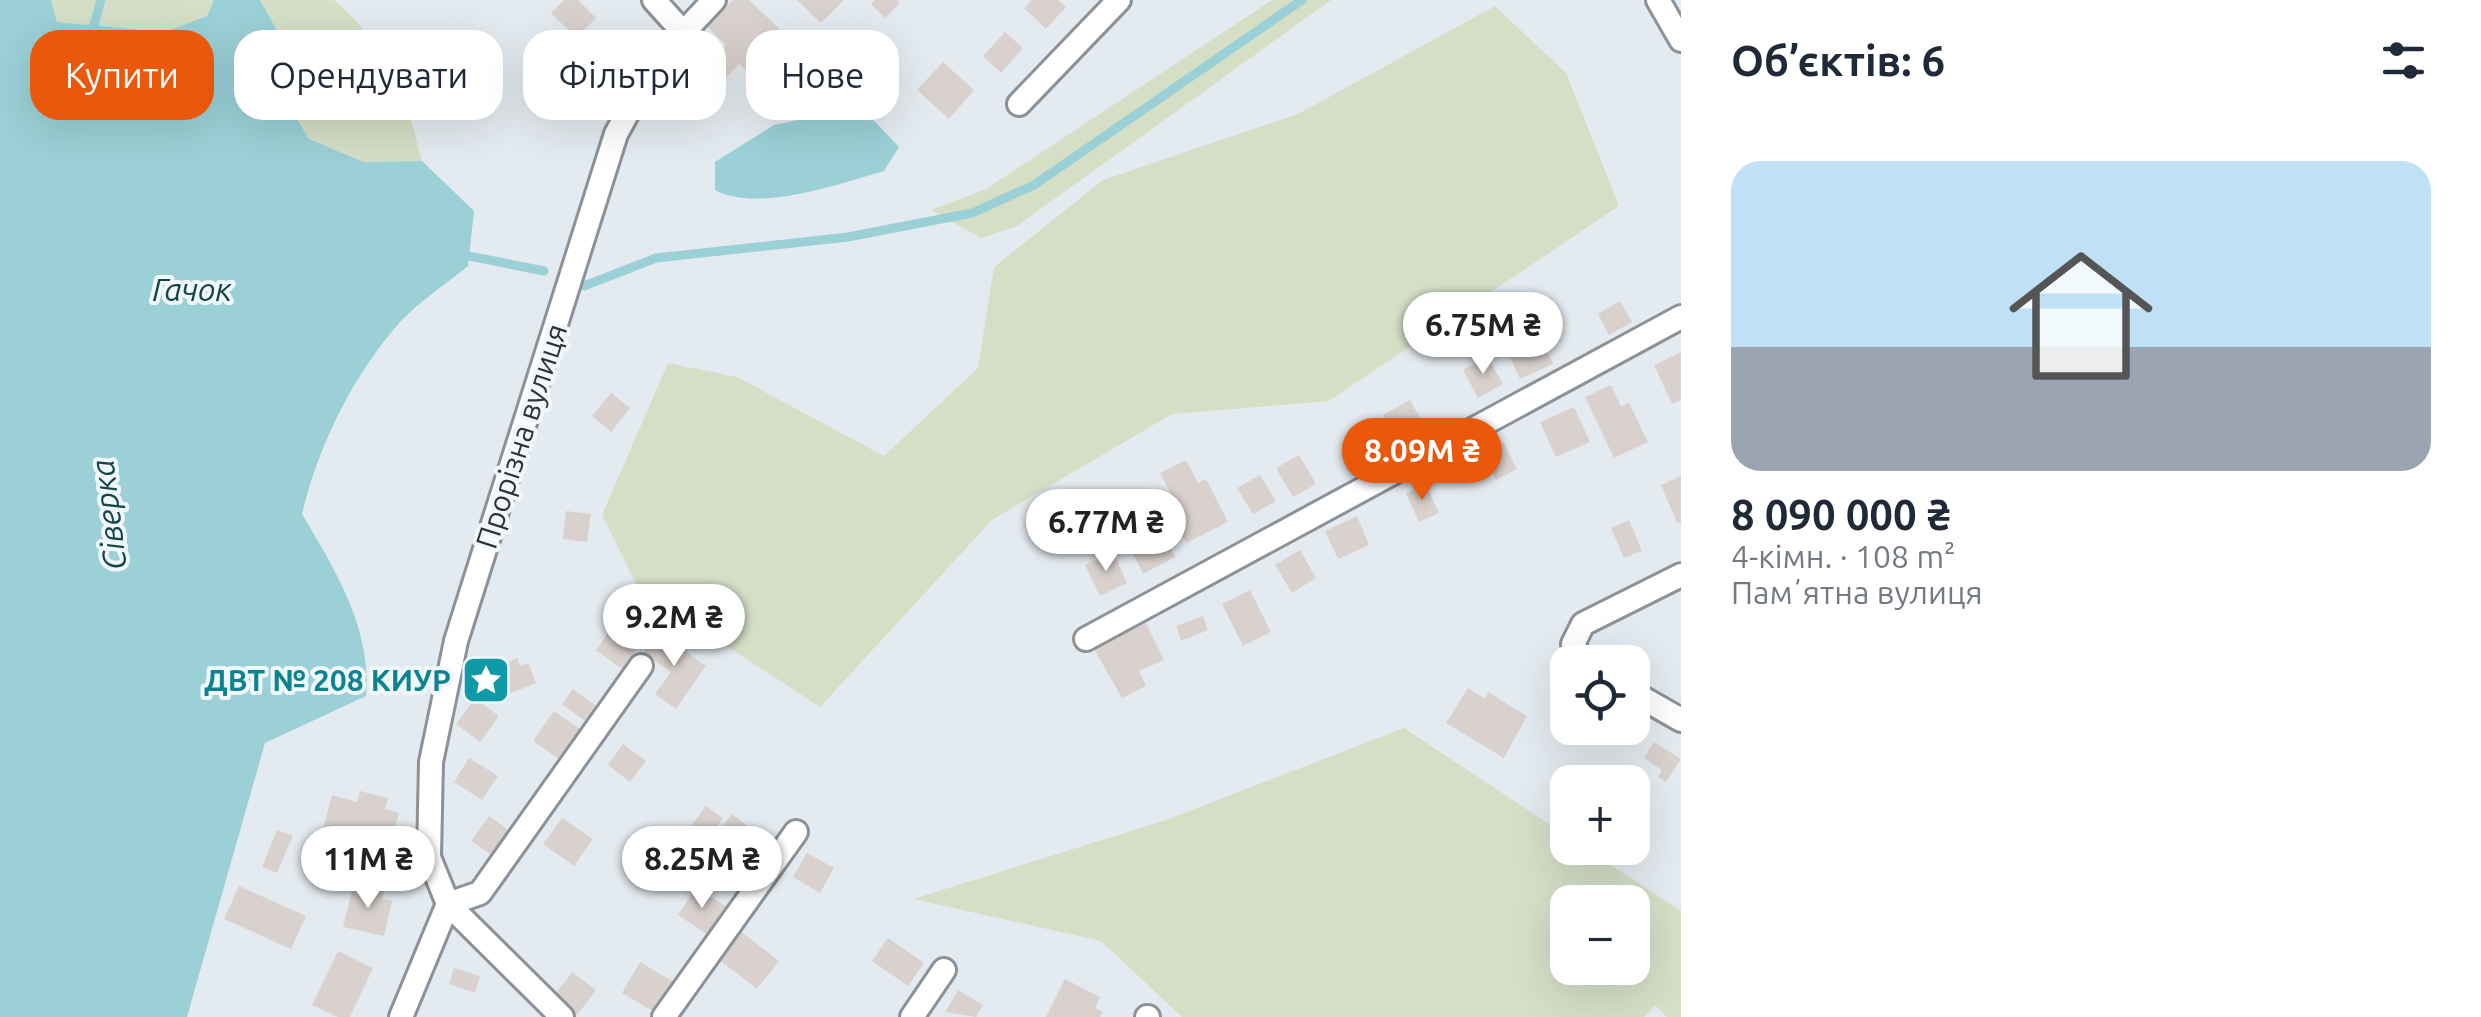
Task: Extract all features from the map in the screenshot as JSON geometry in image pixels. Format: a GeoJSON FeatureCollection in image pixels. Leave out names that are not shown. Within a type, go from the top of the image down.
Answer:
{"type":"FeatureCollection","features":[{"type":"Feature","properties":{"kind":"street"},"geometry":{"type":"LineString","coordinates":[[654,0],[681,30]]}},
{"type":"Feature","properties":{"kind":"street","name":"Прорізна вулиця"},"geometry":{"type":"LineString","coordinates":[[683,30],[714,0]]}},
{"type":"Feature","properties":{"kind":"street"},"geometry":{"type":"LineString","coordinates":[[1018,104],[1119,0]]}},
{"type":"Feature","properties":{"kind":"street"},"geometry":{"type":"LineString","coordinates":[[1658,0],[1681,40]]}},
{"type":"Feature","properties":{"kind":"street","name":"Прорізна вулиця"},"geometry":{"type":"LineString","coordinates":[[448,904],[429,857],[431,762],[456,640],[616,134],[624,120]]}},
{"type":"Feature","properties":{"kind":"street"},"geometry":{"type":"LineString","coordinates":[[1086,639],[1681,317]]}},
{"type":"Feature","properties":{"kind":"street"},"geometry":{"type":"LineString","coordinates":[[1575,645],[1579,628],[1681,575]]}},
{"type":"Feature","properties":{"kind":"street"},"geometry":{"type":"LineString","coordinates":[[401,1017],[448,904],[480,893],[641,666]]}},
{"type":"Feature","properties":{"kind":"street"},"geometry":{"type":"LineString","coordinates":[[1650,702],[1681,720]]}},
{"type":"Feature","properties":{"kind":"street"},"geometry":{"type":"LineString","coordinates":[[664,1017],[796,832]]}},
{"type":"Feature","properties":{"kind":"street"},"geometry":{"type":"LineString","coordinates":[[448,904],[562,1017]]}},
{"type":"Feature","properties":{"kind":"street"},"geometry":{"type":"LineString","coordinates":[[912,1017],[944,970]]}},
{"type":"Feature","properties":{"kind":"green space"},"geometry":{"type":"Polygon","coordinates":[[[51,0],[214,0],[207,16],[170,30],[57,22],[51,0]]]}},
{"type":"Feature","properties":{"kind":"green space"},"geometry":{"type":"Polygon","coordinates":[[[260,0],[334,0],[364,30],[277,30],[260,0]]]}},
{"type":"Feature","properties":{"kind":"green space"},"geometry":{"type":"Polygon","coordinates":[[[1272,0],[1331,0],[1017,226],[981,238],[931,210],[986,189],[1272,0]]]}},
{"type":"Feature","properties":{"kind":"green space"},"geometry":{"type":"Polygon","coordinates":[[[1495,6],[1566,73],[1619,206],[1329,401],[1172,414],[992,520],[820,707],[638,588],[602,515],[668,363],[737,377],[884,456],[978,368],[994,267],[1103,180],[1298,114],[1495,6]]]}},
{"type":"Feature","properties":{"kind":"green space"},"geometry":{"type":"Polygon","coordinates":[[[298,120],[411,120],[422,161],[364,162],[309,139],[298,120]]]}},
{"type":"Feature","properties":{"kind":"green space"},"geometry":{"type":"Polygon","coordinates":[[[1404,728],[1550,825],[1550,865],[1611,865],[1641,885],[1550,885],[1550,985],[1650,985],[1650,891],[1681,911],[1681,1017],[1667,1017],[1655,1005],[1644,1017],[1182,1017],[1101,941],[913,899],[1166,820],[1404,728]]]}},
{"type":"Feature","properties":{"kind":"water","name":"Гачок"},"geometry":{"type":"Polygon","coordinates":[[[0,0],[51,0],[57,22],[143,30],[30,30],[30,120],[214,120],[214,30],[170,30],[207,16],[214,0],[260,0],[277,30],[234,30],[234,120],[298,120],[309,139],[364,162],[422,161],[474,211],[468,266],[408,314],[368,364],[328,437],[302,514],[349,600],[363,647],[366,696],[265,743],[187,1017],[0,1017],[0,0]]]}},
{"type":"Feature","properties":{"kind":"water"},"geometry":{"type":"Polygon","coordinates":[[[798,120],[873,120],[899,147],[884,171],[822,189],[753,199],[715,190],[715,162],[774,125],[798,120]]]}},
{"type":"Feature","properties":{"kind":"building"},"geometry":{"type":"Polygon","coordinates":[[[564,0],[578,0],[596,18],[584,30],[568,30],[551,13],[564,0]]]}},
{"type":"Feature","properties":{"kind":"building"},"geometry":{"type":"Polygon","coordinates":[[[733,0],[749,0],[781,30],[746,30],[746,70],[739,64],[726,78],[726,30],[711,30],[707,26],[733,0]]]}},
{"type":"Feature","properties":{"kind":"building"},"geometry":{"type":"Polygon","coordinates":[[[797,0],[844,0],[821,23],[797,0]]]}},
{"type":"Feature","properties":{"kind":"building"},"geometry":{"type":"Polygon","coordinates":[[[875,0],[900,3],[885,18],[871,4],[875,0]]]}},
{"type":"Feature","properties":{"kind":"building"},"geometry":{"type":"Polygon","coordinates":[[[1032,0],[1058,0],[1066,7],[1046,29],[1024,8],[1032,0]]]}},
{"type":"Feature","properties":{"kind":"building"},"geometry":{"type":"Polygon","coordinates":[[[1005,32],[1023,48],[1001,73],[983,56],[1005,32]]]}},
{"type":"Feature","properties":{"kind":"building"},"geometry":{"type":"Polygon","coordinates":[[[943,62],[974,90],[949,119],[917,90],[943,62]]]}},
{"type":"Feature","properties":{"kind":"building"},"geometry":{"type":"Polygon","coordinates":[[[1620,301],[1632,322],[1609,335],[1598,314],[1620,301]]]}},
{"type":"Feature","properties":{"kind":"building"},"geometry":{"type":"Polygon","coordinates":[[[1537,328],[1553,364],[1520,379],[1504,343],[1537,328]]]}},
{"type":"Feature","properties":{"kind":"building"},"geometry":{"type":"Polygon","coordinates":[[[1681,352],[1681,400],[1672,404],[1654,365],[1681,352]]]}},
{"type":"Feature","properties":{"kind":"building"},"geometry":{"type":"Polygon","coordinates":[[[1487,356],[1503,384],[1478,398],[1463,370],[1487,356]]]}},
{"type":"Feature","properties":{"kind":"building"},"geometry":{"type":"Polygon","coordinates":[[[1611,385],[1621,406],[1629,403],[1648,442],[1614,458],[1585,397],[1611,385]]]}},
{"type":"Feature","properties":{"kind":"building"},"geometry":{"type":"Polygon","coordinates":[[[611,393],[630,408],[611,432],[592,416],[611,393]]]}},
{"type":"Feature","properties":{"kind":"building"},"geometry":{"type":"Polygon","coordinates":[[[1410,400],[1428,432],[1402,447],[1383,415],[1410,400]]]}},
{"type":"Feature","properties":{"kind":"building"},"geometry":{"type":"Polygon","coordinates":[[[1574,407],[1590,442],[1556,457],[1540,422],[1574,407]]]}},
{"type":"Feature","properties":{"kind":"building"},"geometry":{"type":"Polygon","coordinates":[[[1503,442],[1517,469],[1496,480],[1482,453],[1503,442]]]}},
{"type":"Feature","properties":{"kind":"building"},"geometry":{"type":"Polygon","coordinates":[[[1299,455],[1316,484],[1293,497],[1276,468],[1299,455]]]}},
{"type":"Feature","properties":{"kind":"building"},"geometry":{"type":"Polygon","coordinates":[[[1186,460],[1198,483],[1206,479],[1228,522],[1186,543],[1165,501],[1173,497],[1160,473],[1186,460]]]}},
{"type":"Feature","properties":{"kind":"building"},"geometry":{"type":"Polygon","coordinates":[[[1260,475],[1276,501],[1253,514],[1237,488],[1260,475]]]}},
{"type":"Feature","properties":{"kind":"building"},"geometry":{"type":"Polygon","coordinates":[[[1681,476],[1681,522],[1677,523],[1661,485],[1681,476]]]}},
{"type":"Feature","properties":{"kind":"building"},"geometry":{"type":"Polygon","coordinates":[[[1425,484],[1439,513],[1419,522],[1406,493],[1425,484]]]}},
{"type":"Feature","properties":{"kind":"building"},"geometry":{"type":"Polygon","coordinates":[[[566,511],[591,514],[587,542],[563,539],[566,511]]]}},
{"type":"Feature","properties":{"kind":"building"},"geometry":{"type":"Polygon","coordinates":[[[1357,516],[1369,545],[1338,559],[1325,531],[1357,516]]]}},
{"type":"Feature","properties":{"kind":"building"},"geometry":{"type":"Polygon","coordinates":[[[1156,518],[1175,557],[1143,574],[1123,534],[1156,518]]]}},
{"type":"Feature","properties":{"kind":"building"},"geometry":{"type":"Polygon","coordinates":[[[1629,520],[1642,551],[1624,558],[1611,528],[1629,520]]]}},
{"type":"Feature","properties":{"kind":"building"},"geometry":{"type":"Polygon","coordinates":[[[1300,550],[1316,578],[1292,593],[1275,565],[1300,550]]]}},
{"type":"Feature","properties":{"kind":"building"},"geometry":{"type":"Polygon","coordinates":[[[1113,552],[1127,583],[1100,596],[1085,565],[1113,552]]]}},
{"type":"Feature","properties":{"kind":"building"},"geometry":{"type":"Polygon","coordinates":[[[1250,590],[1271,632],[1243,646],[1222,604],[1250,590]]]}},
{"type":"Feature","properties":{"kind":"building"},"geometry":{"type":"Polygon","coordinates":[[[1203,616],[1208,630],[1181,641],[1176,626],[1203,616]]]}},
{"type":"Feature","properties":{"kind":"building"},"geometry":{"type":"Polygon","coordinates":[[[1146,623],[1164,660],[1139,671],[1146,686],[1122,698],[1093,647],[1146,623]]]}},
{"type":"Feature","properties":{"kind":"building"},"geometry":{"type":"Polygon","coordinates":[[[609,631],[636,650],[622,669],[596,650],[609,631]]]}},
{"type":"Feature","properties":{"kind":"building"},"geometry":{"type":"Polygon","coordinates":[[[658,632],[706,666],[676,709],[655,694],[671,672],[643,653],[658,632]]]}},
{"type":"Feature","properties":{"kind":"building"},"geometry":{"type":"Polygon","coordinates":[[[517,658],[520,666],[528,663],[536,683],[504,696],[497,667],[517,658]]]}},
{"type":"Feature","properties":{"kind":"building"},"geometry":{"type":"Polygon","coordinates":[[[1468,688],[1485,699],[1488,692],[1527,716],[1504,758],[1446,723],[1468,688]]]}},
{"type":"Feature","properties":{"kind":"building"},"geometry":{"type":"Polygon","coordinates":[[[573,689],[603,711],[592,726],[562,704],[573,689]]]}},
{"type":"Feature","properties":{"kind":"building"},"geometry":{"type":"Polygon","coordinates":[[[475,698],[499,716],[480,742],[456,724],[475,698]]]}},
{"type":"Feature","properties":{"kind":"building"},"geometry":{"type":"Polygon","coordinates":[[[554,711],[586,733],[565,763],[533,741],[554,711]]]}},
{"type":"Feature","properties":{"kind":"building"},"geometry":{"type":"Polygon","coordinates":[[[1654,742],[1681,759],[1666,782],[1658,777],[1662,770],[1644,758],[1654,742]]]}},
{"type":"Feature","properties":{"kind":"building"},"geometry":{"type":"Polygon","coordinates":[[[623,744],[646,761],[630,782],[608,765],[623,744]]]}},
{"type":"Feature","properties":{"kind":"building"},"geometry":{"type":"Polygon","coordinates":[[[469,758],[498,776],[482,800],[454,782],[469,758]]]}},
{"type":"Feature","properties":{"kind":"building"},"geometry":{"type":"Polygon","coordinates":[[[360,791],[388,798],[385,809],[399,813],[390,846],[323,829],[332,795],[357,802],[360,791]]]}},
{"type":"Feature","properties":{"kind":"building"},"geometry":{"type":"Polygon","coordinates":[[[706,806],[723,818],[704,845],[687,832],[706,806]]]}},
{"type":"Feature","properties":{"kind":"building"},"geometry":{"type":"Polygon","coordinates":[[[732,814],[776,848],[758,871],[738,856],[727,870],[703,852],[732,814]]]}},
{"type":"Feature","properties":{"kind":"building"},"geometry":{"type":"Polygon","coordinates":[[[489,816],[510,831],[493,856],[471,841],[489,816]]]}},
{"type":"Feature","properties":{"kind":"building"},"geometry":{"type":"Polygon","coordinates":[[[562,818],[593,839],[574,866],[543,844],[562,818]]]}},
{"type":"Feature","properties":{"kind":"building"},"geometry":{"type":"Polygon","coordinates":[[[277,830],[293,836],[277,873],[262,867],[277,830]]]}},
{"type":"Feature","properties":{"kind":"building"},"geometry":{"type":"Polygon","coordinates":[[[807,853],[834,868],[820,893],[793,877],[807,853]]]}},
{"type":"Feature","properties":{"kind":"building"},"geometry":{"type":"Polygon","coordinates":[[[366,884],[385,889],[382,899],[392,901],[384,936],[343,927],[352,891],[363,894],[366,884]]]}},
{"type":"Feature","properties":{"kind":"building"},"geometry":{"type":"Polygon","coordinates":[[[239,886],[306,916],[291,949],[224,919],[239,886]]]}},
{"type":"Feature","properties":{"kind":"building"},"geometry":{"type":"Polygon","coordinates":[[[696,887],[727,907],[708,935],[678,915],[696,887]]]}},
{"type":"Feature","properties":{"kind":"building"},"geometry":{"type":"Polygon","coordinates":[[[739,930],[779,961],[757,989],[717,958],[739,930]]]}},
{"type":"Feature","properties":{"kind":"building"},"geometry":{"type":"Polygon","coordinates":[[[888,938],[924,963],[908,986],[872,961],[888,938]]]}},
{"type":"Feature","properties":{"kind":"building"},"geometry":{"type":"Polygon","coordinates":[[[338,951],[373,968],[350,1017],[338,1017],[312,1005],[338,951]]]}},
{"type":"Feature","properties":{"kind":"building"},"geometry":{"type":"Polygon","coordinates":[[[640,962],[679,985],[661,1016],[622,993],[640,962]]]}},
{"type":"Feature","properties":{"kind":"building"},"geometry":{"type":"Polygon","coordinates":[[[454,968],[480,976],[475,993],[449,984],[454,968]]]}},
{"type":"Feature","properties":{"kind":"building"},"geometry":{"type":"Polygon","coordinates":[[[572,972],[596,990],[577,1015],[553,997],[572,972]]]}},
{"type":"Feature","properties":{"kind":"building"},"geometry":{"type":"Polygon","coordinates":[[[1065,979],[1100,997],[1095,1008],[1103,1012],[1100,1017],[1046,1017],[1065,979]]]}},
{"type":"Feature","properties":{"kind":"building"},"geometry":{"type":"Polygon","coordinates":[[[958,990],[983,1005],[976,1017],[945,1012],[958,990]]]}},
{"type":"Feature","properties":{"kind":"waterway","name":"Сіверка"},"geometry":{"type":"LineString","coordinates":[[93,30],[101,0]]}},
{"type":"Feature","properties":{"kind":"waterway"},"geometry":{"type":"LineString","coordinates":[[584,286],[656,258],[848,237],[972,213],[1034,185],[1302,0]]}},
{"type":"Feature","properties":{"kind":"waterway"},"geometry":{"type":"LineString","coordinates":[[459,254],[544,271]]}},
{"type":"Feature","properties":{"kind":"place","name":"ДВТ № 208 КИУР"},"geometry":{"type":"Point","coordinates":[486,680]}}]}
